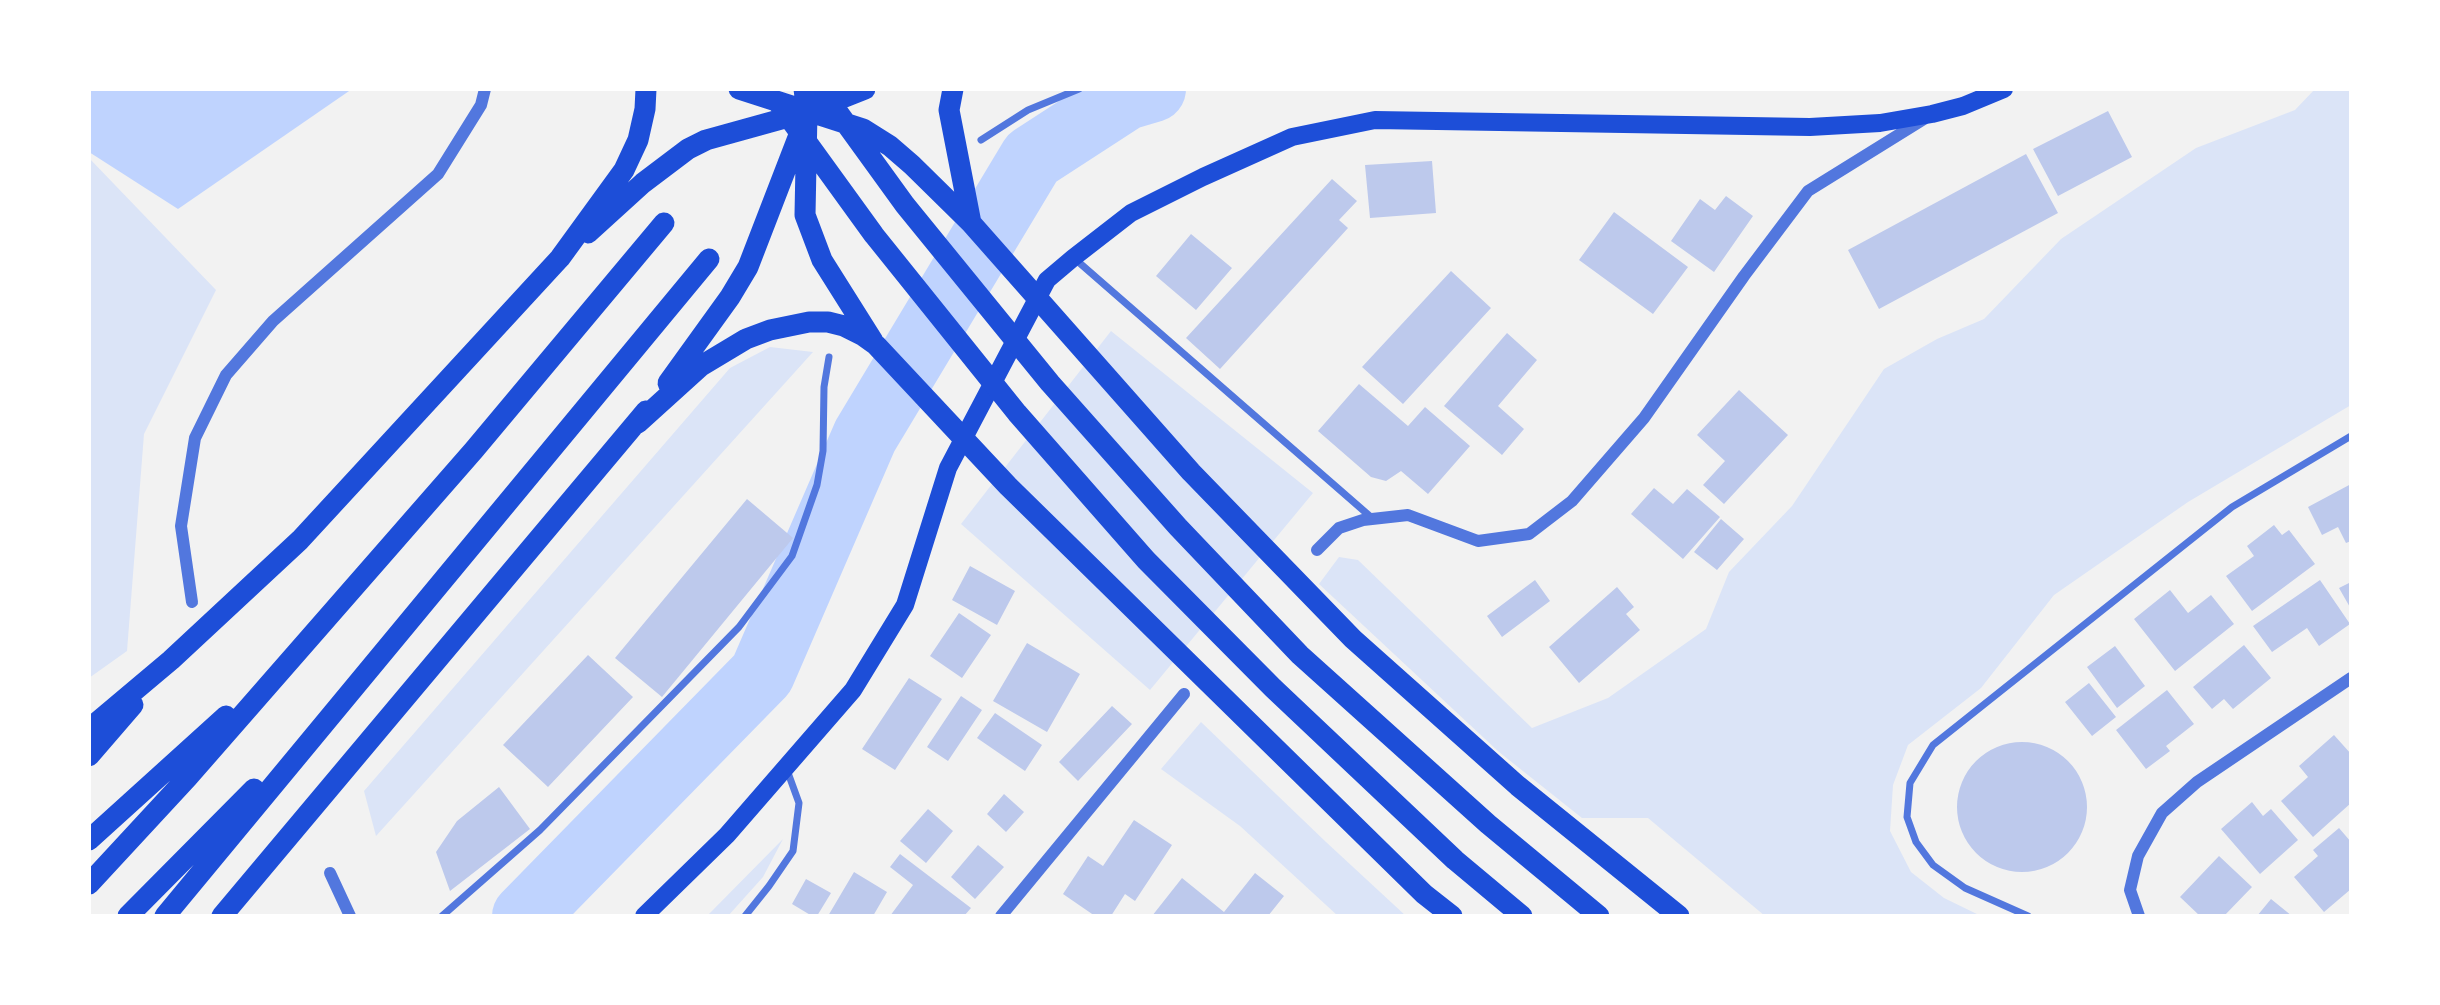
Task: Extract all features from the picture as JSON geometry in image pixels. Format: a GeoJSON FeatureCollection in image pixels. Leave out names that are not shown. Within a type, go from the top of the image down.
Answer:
{"type":"FeatureCollection","features":[{"type":"Feature","properties":{"kind":"highway"},"geometry":{"type":"LineString","coordinates":[[560,258],[624,170],[638,140],[645,109],[646,89]]}},
{"type":"Feature","properties":{"kind":"highway"},"geometry":{"type":"LineString","coordinates":[[739,89],[801,118],[849,123],[883,142],[912,165],[971,223],[1201,482],[1353,639],[1518,786],[1679,916]]}},
{"type":"Feature","properties":{"kind":"highway"},"geometry":{"type":"LineString","coordinates":[[769,89],[801,118],[874,235],[1017,413],[1146,560],[1273,688],[1455,860],[1522,916]]}},
{"type":"Feature","properties":{"kind":"highway"},"geometry":{"type":"LineString","coordinates":[[89,729],[171,660],[300,540],[560,258],[643,183],[688,149],[706,140],[801,118],[865,89]]}},
{"type":"Feature","properties":{"kind":"highway"},"geometry":{"type":"LineString","coordinates":[[953,89],[949,110],[971,223]]}},
{"type":"Feature","properties":{"kind":"highway"},"geometry":{"type":"LineString","coordinates":[[222,916],[638,423],[730,297],[748,267],[801,118],[815,90],[1050,383],[1178,527],[1300,654],[1488,824],[1599,916]]}},
{"type":"Feature","properties":{"kind":"highway"},"geometry":{"type":"LineString","coordinates":[[801,118],[805,215],[822,260],[876,345],[1008,486],[1424,894],[1452,916]]}},
{"type":"Feature","properties":{"kind":"highway"},"geometry":{"type":"LineString","coordinates":[[89,884],[188,777],[474,450],[664,223]]}},
{"type":"Feature","properties":{"kind":"highway"},"geometry":{"type":"LineString","coordinates":[[165,916],[709,259]]}},
{"type":"Feature","properties":{"kind":"highway"},"geometry":{"type":"LineString","coordinates":[[638,423],[701,366],[735,345],[770,330],[809,322],[828,322],[862,335],[876,345]]}},
{"type":"Feature","properties":{"kind":"highway"},"geometry":{"type":"LineString","coordinates":[[89,840],[300,649]]}},
{"type":"Feature","properties":{"kind":"highway"},"geometry":{"type":"LineString","coordinates":[[89,756],[171,660]]}},
{"type":"Feature","properties":{"kind":"highway"},"geometry":{"type":"LineString","coordinates":[[128,916],[344,698]]}},
{"type":"Feature","properties":{"kind":"main road"},"geometry":{"type":"LineString","coordinates":[[644,916],[727,835],[853,690],[905,605],[948,468],[1047,280],[1131,213],[1292,137],[1375,120],[1810,127],[1880,123],[1932,114],[1963,106],[2004,89]]}},
{"type":"Feature","properties":{"kind":"street"},"geometry":{"type":"LineString","coordinates":[[192,602],[181,526],[195,438],[226,375],[273,321],[438,174],[481,105],[485,89]]}},
{"type":"Feature","properties":{"kind":"street"},"geometry":{"type":"LineString","coordinates":[[981,140],[1028,110],[1079,89]]}},
{"type":"Feature","properties":{"kind":"street"},"geometry":{"type":"LineString","coordinates":[[1317,550],[1339,528],[1363,520],[1408,515],[1478,541],[1529,534],[1572,501],[1644,418],[1808,191],[1932,114]]}},
{"type":"Feature","properties":{"kind":"street"},"geometry":{"type":"LineString","coordinates":[[1073,258],[1373,519]]}},
{"type":"Feature","properties":{"kind":"street"},"geometry":{"type":"LineString","coordinates":[[442,916],[540,830],[739,627],[792,556],[817,485],[821,462],[824,387],[829,357]]}},
{"type":"Feature","properties":{"kind":"street"},"geometry":{"type":"LineString","coordinates":[[2028,916],[1965,888],[1933,865],[1916,842],[1907,817],[1910,783],[1933,745],[2232,507],[2351,436]]}},
{"type":"Feature","properties":{"kind":"street"},"geometry":{"type":"LineString","coordinates":[[2138,916],[2130,890],[2138,856],[2162,813],[2196,782],[2351,678]]}},
{"type":"Feature","properties":{"kind":"street"},"geometry":{"type":"LineString","coordinates":[[1002,916],[1184,694]]}},
{"type":"Feature","properties":{"kind":"street"},"geometry":{"type":"LineString","coordinates":[[745,916],[793,851],[799,803],[786,766]]}},
{"type":"Feature","properties":{"kind":"street"},"geometry":{"type":"LineString","coordinates":[[330,873],[350,916]]}},
{"type":"Feature","properties":{"kind":"shaded area"},"geometry":{"type":"Polygon","coordinates":[[[2315,89],[2351,89],[2351,405],[2188,502],[2054,595],[1981,688],[1908,745],[1893,785],[1890,831],[1911,872],[1944,898],[1981,916],[1765,916],[1648,818],[1582,818],[1499,752],[1319,584],[1339,557],[1358,560],[1532,728],[1608,698],[1706,629],[1729,572],[1792,506],[1884,369],[1937,339],[1984,319],[2061,239],[2196,148],[2295,110],[2315,89]]]}},
{"type":"Feature","properties":{"kind":"shaded area"},"geometry":{"type":"Polygon","coordinates":[[[89,158],[216,290],[144,434],[127,651],[89,678],[89,158]]]}},
{"type":"Feature","properties":{"kind":"shaded area"},"geometry":{"type":"Polygon","coordinates":[[[1111,331],[1313,493],[1150,690],[961,524],[1111,331]]]}},
{"type":"Feature","properties":{"kind":"shaded area"},"geometry":{"type":"Polygon","coordinates":[[[770,347],[813,352],[376,836],[364,791],[730,368],[770,347]]]}},
{"type":"Feature","properties":{"kind":"shaded area"},"geometry":{"type":"Polygon","coordinates":[[[1201,722],[1406,916],[1338,916],[1240,826],[1161,769],[1201,722]]]}},
{"type":"Feature","properties":{"kind":"shaded area"},"geometry":{"type":"Polygon","coordinates":[[[783,839],[763,877],[728,916],[707,916],[783,839]]]}},
{"type":"Feature","properties":{"kind":"water"},"geometry":{"type":"Polygon","coordinates":[[[89,89],[352,89],[178,209],[89,152],[89,89]]]}},
{"type":"Feature","properties":{"kind":"building"},"geometry":{"type":"Polygon","coordinates":[[[2108,111],[2132,157],[2058,196],[2033,149],[2108,111]]]}},
{"type":"Feature","properties":{"kind":"building"},"geometry":{"type":"Polygon","coordinates":[[[2026,154],[2058,213],[1879,309],[1848,250],[2026,154]]]}},
{"type":"Feature","properties":{"kind":"building"},"geometry":{"type":"Polygon","coordinates":[[[1432,161],[1436,213],[1370,218],[1365,165],[1432,161]]]}},
{"type":"Feature","properties":{"kind":"building"},"geometry":{"type":"Polygon","coordinates":[[[1332,179],[1357,201],[1339,220],[1348,228],[1220,369],[1186,338],[1332,179]]]}},
{"type":"Feature","properties":{"kind":"building"},"geometry":{"type":"Polygon","coordinates":[[[1726,196],[1753,216],[1714,272],[1671,241],[1700,199],[1715,210],[1726,196]]]}},
{"type":"Feature","properties":{"kind":"building"},"geometry":{"type":"Polygon","coordinates":[[[1614,212],[1688,267],[1653,314],[1579,260],[1614,212]]]}},
{"type":"Feature","properties":{"kind":"building"},"geometry":{"type":"Polygon","coordinates":[[[1191,234],[1232,268],[1196,310],[1156,276],[1191,234]]]}},
{"type":"Feature","properties":{"kind":"building"},"geometry":{"type":"Polygon","coordinates":[[[1451,271],[1491,308],[1403,404],[1362,367],[1451,271]]]}},
{"type":"Feature","properties":{"kind":"building"},"geometry":{"type":"Polygon","coordinates":[[[1507,333],[1537,360],[1498,406],[1524,429],[1502,455],[1444,406],[1507,333]]]}},
{"type":"Feature","properties":{"kind":"building"},"geometry":{"type":"Polygon","coordinates":[[[1359,384],[1408,426],[1425,407],[1470,446],[1428,494],[1401,471],[1386,481],[1371,477],[1318,431],[1359,384]]]}},
{"type":"Feature","properties":{"kind":"building"},"geometry":{"type":"Polygon","coordinates":[[[1739,390],[1788,435],[1724,504],[1703,485],[1725,461],[1697,435],[1739,390]]]}},
{"type":"Feature","properties":{"kind":"building"},"geometry":{"type":"Polygon","coordinates":[[[2351,484],[2351,541],[2346,543],[2338,527],[2322,535],[2308,507],[2351,484]]]}},
{"type":"Feature","properties":{"kind":"building"},"geometry":{"type":"Polygon","coordinates":[[[1654,488],[1673,504],[1687,489],[1720,517],[1683,559],[1631,514],[1654,488]]]}},
{"type":"Feature","properties":{"kind":"building"},"geometry":{"type":"Polygon","coordinates":[[[747,499],[793,538],[662,697],[615,658],[747,499]]]}},
{"type":"Feature","properties":{"kind":"building"},"geometry":{"type":"Polygon","coordinates":[[[1721,519],[1744,539],[1717,570],[1694,552],[1721,519]]]}},
{"type":"Feature","properties":{"kind":"building"},"geometry":{"type":"Polygon","coordinates":[[[2274,525],[2282,535],[2289,530],[2315,564],[2252,611],[2226,576],[2254,556],[2247,546],[2274,525]]]}},
{"type":"Feature","properties":{"kind":"building"},"geometry":{"type":"Polygon","coordinates":[[[970,566],[1015,591],[997,625],[952,600],[970,566]]]}},
{"type":"Feature","properties":{"kind":"building"},"geometry":{"type":"Polygon","coordinates":[[[1535,580],[1550,601],[1502,637],[1487,616],[1535,580]]]}},
{"type":"Feature","properties":{"kind":"building"},"geometry":{"type":"Polygon","coordinates":[[[2320,580],[2350,624],[2319,646],[2307,628],[2272,652],[2253,626],[2320,580]]]}},
{"type":"Feature","properties":{"kind":"building"},"geometry":{"type":"Polygon","coordinates":[[[2351,582],[2351,609],[2339,588],[2351,582]]]}},
{"type":"Feature","properties":{"kind":"building"},"geometry":{"type":"Polygon","coordinates":[[[1617,587],[1634,607],[1626,614],[1640,630],[1579,683],[1549,647],[1617,587]]]}},
{"type":"Feature","properties":{"kind":"building"},"geometry":{"type":"Polygon","coordinates":[[[2170,590],[2188,613],[2211,595],[2234,624],[2175,671],[2134,619],[2170,590]]]}},
{"type":"Feature","properties":{"kind":"building"},"geometry":{"type":"Polygon","coordinates":[[[959,613],[991,635],[962,678],[930,656],[959,613]]]}},
{"type":"Feature","properties":{"kind":"building"},"geometry":{"type":"Polygon","coordinates":[[[1027,643],[1080,674],[1047,732],[993,701],[1027,643]]]}},
{"type":"Feature","properties":{"kind":"building"},"geometry":{"type":"Polygon","coordinates":[[[2244,645],[2271,678],[2233,709],[2224,699],[2212,709],[2193,687],[2244,645]]]}},
{"type":"Feature","properties":{"kind":"building"},"geometry":{"type":"Polygon","coordinates":[[[2115,646],[2145,686],[2117,708],[2087,667],[2115,646]]]}},
{"type":"Feature","properties":{"kind":"building"},"geometry":{"type":"Polygon","coordinates":[[[588,655],[633,697],[548,787],[503,745],[588,655]]]}},
{"type":"Feature","properties":{"kind":"building"},"geometry":{"type":"Polygon","coordinates":[[[909,678],[942,699],[895,770],[862,749],[909,678]]]}},
{"type":"Feature","properties":{"kind":"building"},"geometry":{"type":"Polygon","coordinates":[[[2089,683],[2116,717],[2092,736],[2065,702],[2089,683]]]}},
{"type":"Feature","properties":{"kind":"building"},"geometry":{"type":"Polygon","coordinates":[[[2167,690],[2194,724],[2166,746],[2170,751],[2146,769],[2116,730],[2167,690]]]}},
{"type":"Feature","properties":{"kind":"building"},"geometry":{"type":"Polygon","coordinates":[[[961,696],[982,710],[948,761],[927,747],[961,696]]]}},
{"type":"Feature","properties":{"kind":"building"},"geometry":{"type":"Polygon","coordinates":[[[1112,706],[1132,724],[1078,781],[1059,762],[1112,706]]]}},
{"type":"Feature","properties":{"kind":"building"},"geometry":{"type":"Polygon","coordinates":[[[995,713],[1042,745],[1025,771],[977,738],[995,713]]]}},
{"type":"Feature","properties":{"kind":"building"},"geometry":{"type":"Polygon","coordinates":[[[2334,735],[2351,754],[2351,803],[2313,837],[2281,801],[2308,777],[2299,766],[2334,735]]]}},
{"type":"Feature","properties":{"kind":"building"},"geometry":{"type":"Polygon","coordinates":[[[2022,742],[2047,747],[2068,761],[2082,782],[2087,807],[2082,832],[2068,853],[2047,867],[2022,872],[1997,867],[1976,853],[1962,832],[1957,807],[1962,782],[1976,761],[1997,747],[2022,742]]]}},
{"type":"Feature","properties":{"kind":"building"},"geometry":{"type":"Polygon","coordinates":[[[499,787],[530,829],[450,891],[436,852],[457,821],[499,787]]]}},
{"type":"Feature","properties":{"kind":"building"},"geometry":{"type":"Polygon","coordinates":[[[1004,794],[1024,812],[1006,832],[987,814],[1004,794]]]}},
{"type":"Feature","properties":{"kind":"building"},"geometry":{"type":"Polygon","coordinates":[[[2252,802],[2263,816],[2271,809],[2298,840],[2260,874],[2221,829],[2252,802]]]}},
{"type":"Feature","properties":{"kind":"building"},"geometry":{"type":"Polygon","coordinates":[[[928,809],[953,831],[926,863],[900,841],[928,809]]]}},
{"type":"Feature","properties":{"kind":"building"},"geometry":{"type":"Polygon","coordinates":[[[1134,820],[1172,845],[1135,901],[1125,894],[1111,916],[1095,916],[1063,894],[1088,856],[1103,866],[1134,820]]]}},
{"type":"Feature","properties":{"kind":"building"},"geometry":{"type":"Polygon","coordinates":[[[2339,828],[2351,842],[2351,889],[2324,912],[2294,877],[2318,856],[2313,850],[2339,828]]]}},
{"type":"Feature","properties":{"kind":"building"},"geometry":{"type":"Polygon","coordinates":[[[978,845],[1004,867],[975,899],[951,877],[978,845]]]}},
{"type":"Feature","properties":{"kind":"building"},"geometry":{"type":"Polygon","coordinates":[[[900,854],[971,908],[964,916],[890,916],[913,885],[890,867],[900,854]]]}},
{"type":"Feature","properties":{"kind":"building"},"geometry":{"type":"Polygon","coordinates":[[[2219,856],[2252,887],[2224,916],[2200,916],[2180,897],[2219,856]]]}},
{"type":"Feature","properties":{"kind":"building"},"geometry":{"type":"Polygon","coordinates":[[[854,872],[887,892],[873,916],[828,916],[854,872]]]}},
{"type":"Feature","properties":{"kind":"building"},"geometry":{"type":"Polygon","coordinates":[[[1255,873],[1284,896],[1268,916],[1152,916],[1182,878],[1224,912],[1255,873]]]}},
{"type":"Feature","properties":{"kind":"building"},"geometry":{"type":"Polygon","coordinates":[[[806,879],[831,893],[817,916],[812,916],[792,904],[806,879]]]}},
{"type":"Feature","properties":{"kind":"building"},"geometry":{"type":"Polygon","coordinates":[[[2271,899],[2292,916],[2257,916],[2271,899]]]}},
{"type":"Feature","properties":{"kind":"waterway"},"geometry":{"type":"LineString","coordinates":[[525,916],[762,674],[865,436],[1032,158],[1126,97],[1153,89]]}}]}
